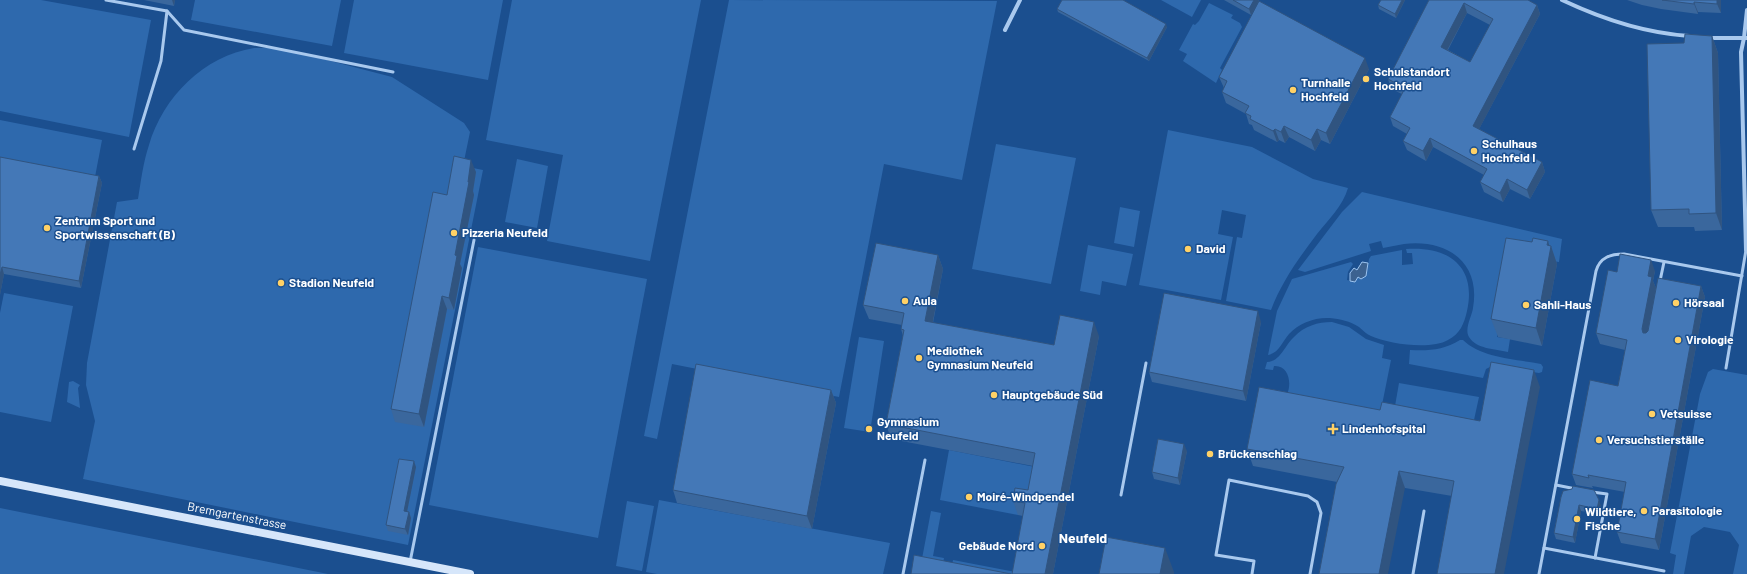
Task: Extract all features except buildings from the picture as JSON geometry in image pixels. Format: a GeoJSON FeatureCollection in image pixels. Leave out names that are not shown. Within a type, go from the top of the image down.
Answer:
{"type":"FeatureCollection","features":[{"type":"Feature","properties":{"kind":"main road","name":"Bremgartenstrasse"},"geometry":{"type":"LineString","coordinates":[[0,481],[470,574]]}},
{"type":"Feature","properties":{"kind":"street"},"geometry":{"type":"LineString","coordinates":[[1005,30],[1020,0]]}},
{"type":"Feature","properties":{"kind":"street"},"geometry":{"type":"LineString","coordinates":[[1562,0],[1603,18],[1622,24],[1671,35],[1692,36]]}},
{"type":"Feature","properties":{"kind":"street"},"geometry":{"type":"LineString","coordinates":[[1746,250],[1740,52],[1746,38],[1747,10]]}},
{"type":"Feature","properties":{"kind":"street"},"geometry":{"type":"LineString","coordinates":[[1699,37],[1746,38]]}},
{"type":"Feature","properties":{"kind":"lane"},"geometry":{"type":"LineString","coordinates":[[106,0],[167,11],[184,30],[393,72]]}},
{"type":"Feature","properties":{"kind":"lane"},"geometry":{"type":"LineString","coordinates":[[134,148],[161,61],[167,11]]}},
{"type":"Feature","properties":{"kind":"lane"},"geometry":{"type":"LineString","coordinates":[[410,562],[474,240]]}},
{"type":"Feature","properties":{"kind":"lane"},"geometry":{"type":"LineString","coordinates":[[1726,368],[1746,250]]}},
{"type":"Feature","properties":{"kind":"lane"},"geometry":{"type":"LineString","coordinates":[[1540,574],[1598,265],[1606,257],[1615,254],[1624,254],[1742,276]]}},
{"type":"Feature","properties":{"kind":"lane"},"geometry":{"type":"LineString","coordinates":[[1660,283],[1664,262]]}},
{"type":"Feature","properties":{"kind":"lane"},"geometry":{"type":"LineString","coordinates":[[1121,495],[1146,363]]}},
{"type":"Feature","properties":{"kind":"lane"},"geometry":{"type":"LineString","coordinates":[[903,574],[925,460]]}},
{"type":"Feature","properties":{"kind":"lane"},"geometry":{"type":"LineString","coordinates":[[1252,574],[1254,561],[1216,555],[1229,480],[1308,496],[1317,502],[1322,513],[1310,574]]}},
{"type":"Feature","properties":{"kind":"lane"},"geometry":{"type":"LineString","coordinates":[[1556,485],[1581,490]]}},
{"type":"Feature","properties":{"kind":"lane"},"geometry":{"type":"LineString","coordinates":[[1588,491],[1607,494],[1595,558]]}},
{"type":"Feature","properties":{"kind":"lane"},"geometry":{"type":"LineString","coordinates":[[1413,574],[1424,511]]}},
{"type":"Feature","properties":{"kind":"lane"},"geometry":{"type":"LineString","coordinates":[[1544,548],[1664,571]]}},
{"type":"Feature","properties":{"kind":"shaded area"},"geometry":{"type":"Polygon","coordinates":[[[0,0],[41,0],[151,20],[129,137],[0,111],[0,0]]]}},
{"type":"Feature","properties":{"kind":"shaded area"},"geometry":{"type":"Polygon","coordinates":[[[195,0],[341,0],[332,46],[191,20],[195,0]]]}},
{"type":"Feature","properties":{"kind":"shaded area"},"geometry":{"type":"Polygon","coordinates":[[[354,0],[503,0],[488,80],[344,53],[354,0]]]}},
{"type":"Feature","properties":{"kind":"shaded area"},"geometry":{"type":"Polygon","coordinates":[[[512,0],[701,0],[650,261],[547,241],[563,155],[486,140],[512,0]]]}},
{"type":"Feature","properties":{"kind":"shaded area"},"geometry":{"type":"Polygon","coordinates":[[[729,0],[997,1],[962,180],[884,164],[839,397],[672,364],[657,439],[644,436],[729,0]]]}},
{"type":"Feature","properties":{"kind":"shaded area"},"geometry":{"type":"Polygon","coordinates":[[[1161,0],[1201,0],[1192,17],[1161,0]]]}},
{"type":"Feature","properties":{"kind":"shaded area"},"geometry":{"type":"Polygon","coordinates":[[[1209,3],[1233,15],[1231,18],[1240,23],[1242,27],[1220,68],[1222,70],[1216,83],[1183,61],[1187,54],[1179,50],[1193,24],[1195,25],[1199,21],[1209,3]]]}},
{"type":"Feature","properties":{"kind":"shaded area","name":"Stadion Neufeld"},"geometry":{"type":"Polygon","coordinates":[[[254,48],[281,48],[392,77],[464,123],[470,132],[463,166],[483,170],[408,545],[83,479],[95,421],[86,385],[87,363],[117,202],[138,199],[144,165],[155,127],[175,95],[202,70],[218,60],[236,52],[254,48]]]}},
{"type":"Feature","properties":{"kind":"shaded area"},"geometry":{"type":"Polygon","coordinates":[[[0,120],[102,140],[95,177],[0,159],[0,120]]]}},
{"type":"Feature","properties":{"kind":"shaded area"},"geometry":{"type":"Polygon","coordinates":[[[1168,130],[1252,147],[1313,179],[1348,188],[1339,207],[1291,270],[1275,299],[1271,310],[1226,301],[1237,237],[1242,238],[1246,215],[1222,210],[1218,234],[1233,237],[1221,300],[1139,285],[1168,130]]]}},
{"type":"Feature","properties":{"kind":"shaded area"},"geometry":{"type":"Polygon","coordinates":[[[996,144],[1076,158],[1051,284],[972,269],[996,144]]]}},
{"type":"Feature","properties":{"kind":"shaded area"},"geometry":{"type":"Polygon","coordinates":[[[517,159],[548,166],[537,228],[505,222],[517,159]]]}},
{"type":"Feature","properties":{"kind":"shaded area"},"geometry":{"type":"Polygon","coordinates":[[[1362,192],[1562,239],[1559,262],[1512,255],[1497,337],[1510,339],[1508,352],[1481,346],[1472,341],[1469,337],[1467,330],[1473,308],[1474,292],[1472,278],[1466,266],[1458,257],[1447,250],[1434,245],[1420,243],[1383,248],[1381,241],[1369,244],[1371,251],[1305,272],[1298,270],[1342,212],[1362,192]]]}},
{"type":"Feature","properties":{"kind":"shaded area"},"geometry":{"type":"Polygon","coordinates":[[[1120,207],[1140,211],[1134,247],[1114,243],[1120,207]]]}},
{"type":"Feature","properties":{"kind":"shaded area"},"geometry":{"type":"Polygon","coordinates":[[[1088,245],[1133,254],[1126,286],[1102,281],[1100,295],[1080,291],[1088,245]]]}},
{"type":"Feature","properties":{"kind":"shaded area"},"geometry":{"type":"Polygon","coordinates":[[[478,247],[647,279],[598,538],[429,505],[478,247]]]}},
{"type":"Feature","properties":{"kind":"shaded area"},"geometry":{"type":"Polygon","coordinates":[[[1406,249],[1435,251],[1446,255],[1456,262],[1463,271],[1468,282],[1469,295],[1467,311],[1461,328],[1456,335],[1441,343],[1431,345],[1410,345],[1378,339],[1349,322],[1324,318],[1302,324],[1289,334],[1278,350],[1268,355],[1277,311],[1292,279],[1351,262],[1353,264],[1348,272],[1347,280],[1355,282],[1358,277],[1366,276],[1369,259],[1371,256],[1402,250],[1402,265],[1413,264],[1412,253],[1407,253],[1406,249]]]}},
{"type":"Feature","properties":{"kind":"shaded area"},"geometry":{"type":"Polygon","coordinates":[[[1362,262],[1368,263],[1366,276],[1361,279],[1358,277],[1355,282],[1350,281],[1350,273],[1354,268],[1357,270],[1362,262]]]}},
{"type":"Feature","properties":{"kind":"shaded area"},"geometry":{"type":"Polygon","coordinates":[[[4,293],[73,306],[51,422],[0,412],[0,313],[4,293]]]}},
{"type":"Feature","properties":{"kind":"shaded area"},"geometry":{"type":"Polygon","coordinates":[[[1332,322],[1349,327],[1366,339],[1384,345],[1382,358],[1391,360],[1378,425],[1287,394],[1289,380],[1286,372],[1279,367],[1274,366],[1273,370],[1265,369],[1267,362],[1272,361],[1279,356],[1291,340],[1302,330],[1316,324],[1332,322]]]}},
{"type":"Feature","properties":{"kind":"shaded area"},"geometry":{"type":"Polygon","coordinates":[[[859,337],[884,341],[870,432],[844,428],[859,337]]]}},
{"type":"Feature","properties":{"kind":"shaded area"},"geometry":{"type":"Polygon","coordinates":[[[1463,340],[1479,351],[1499,357],[1541,364],[1543,367],[1542,372],[1539,373],[1492,366],[1486,369],[1483,378],[1409,364],[1410,350],[1436,349],[1448,346],[1463,340]]]}},
{"type":"Feature","properties":{"kind":"shaded area"},"geometry":{"type":"Polygon","coordinates":[[[1713,369],[1747,375],[1747,574],[1733,574],[1739,545],[1730,532],[1704,527],[1691,536],[1684,574],[1673,574],[1676,555],[1670,553],[1700,394],[1708,372],[1713,369]]]}},
{"type":"Feature","properties":{"kind":"shaded area"},"geometry":{"type":"Polygon","coordinates":[[[73,381],[80,385],[78,388],[80,408],[67,402],[69,382],[73,381]]]}},
{"type":"Feature","properties":{"kind":"shaded area"},"geometry":{"type":"Polygon","coordinates":[[[1399,383],[1479,397],[1474,420],[1395,406],[1399,383]]]}},
{"type":"Feature","properties":{"kind":"shaded area"},"geometry":{"type":"Polygon","coordinates":[[[949,450],[1040,468],[1033,504],[1021,502],[1018,515],[940,500],[949,450]]]}},
{"type":"Feature","properties":{"kind":"shaded area"},"geometry":{"type":"Polygon","coordinates":[[[659,500],[890,543],[883,574],[657,574],[646,572],[659,500]]]}},
{"type":"Feature","properties":{"kind":"shaded area"},"geometry":{"type":"Polygon","coordinates":[[[627,501],[654,506],[642,571],[616,566],[627,501]]]}},
{"type":"Feature","properties":{"kind":"shaded area"},"geometry":{"type":"Polygon","coordinates":[[[0,508],[328,574],[0,574],[0,508]]]}},
{"type":"Feature","properties":{"kind":"shaded area"},"geometry":{"type":"Polygon","coordinates":[[[931,511],[941,513],[933,556],[944,558],[942,568],[921,564],[931,511]]]}},
{"type":"Feature","properties":{"kind":"shaded area"},"geometry":{"type":"Polygon","coordinates":[[[953,560],[1020,574],[971,574],[951,570],[953,560]]]}},
{"type":"Feature","properties":{"kind":"place","name":"Schulstandort Hochfeld"},"geometry":{"type":"Point","coordinates":[1366,79]}},
{"type":"Feature","properties":{"kind":"place","name":"Turnhalle Hochfeld"},"geometry":{"type":"Point","coordinates":[1293,90]}},
{"type":"Feature","properties":{"kind":"place","name":"Schulhaus Hochfeld I"},"geometry":{"type":"Point","coordinates":[1474,151]}},
{"type":"Feature","properties":{"kind":"place","name":"Zentrum Sport und Sportwissenschaft (B)"},"geometry":{"type":"Point","coordinates":[47,228]}},
{"type":"Feature","properties":{"kind":"place","name":"Pizzeria Neufeld"},"geometry":{"type":"Point","coordinates":[454,233]}},
{"type":"Feature","properties":{"kind":"place","name":"David"},"geometry":{"type":"Point","coordinates":[1188,249]}},
{"type":"Feature","properties":{"kind":"place","name":"Stadion Neufeld"},"geometry":{"type":"Point","coordinates":[281,283]}},
{"type":"Feature","properties":{"kind":"place","name":"Aula"},"geometry":{"type":"Point","coordinates":[905,301]}},
{"type":"Feature","properties":{"kind":"place","name":"Hörsaal"},"geometry":{"type":"Point","coordinates":[1676,303]}},
{"type":"Feature","properties":{"kind":"place","name":"Sahli-Haus"},"geometry":{"type":"Point","coordinates":[1526,305]}},
{"type":"Feature","properties":{"kind":"place","name":"Virologie"},"geometry":{"type":"Point","coordinates":[1678,340]}},
{"type":"Feature","properties":{"kind":"place","name":"Mediothek Gymnasium Neufeld"},"geometry":{"type":"Point","coordinates":[919,358]}},
{"type":"Feature","properties":{"kind":"place","name":"Hauptgebäude Süd"},"geometry":{"type":"Point","coordinates":[994,395]}},
{"type":"Feature","properties":{"kind":"place","name":"Vetsuisse"},"geometry":{"type":"Point","coordinates":[1652,414]}},
{"type":"Feature","properties":{"kind":"place","name":"Gymnasium Neufeld"},"geometry":{"type":"Point","coordinates":[869,429]}},
{"type":"Feature","properties":{"kind":"place","name":"Lindenhofspital"},"geometry":{"type":"Point","coordinates":[1333,429]}},
{"type":"Feature","properties":{"kind":"place","name":"Versuchstierställe"},"geometry":{"type":"Point","coordinates":[1599,440]}},
{"type":"Feature","properties":{"kind":"place","name":"Brückenschlag"},"geometry":{"type":"Point","coordinates":[1210,454]}},
{"type":"Feature","properties":{"kind":"place","name":"Moiré-Windpendel"},"geometry":{"type":"Point","coordinates":[969,497]}},
{"type":"Feature","properties":{"kind":"place","name":"Parasitologie"},"geometry":{"type":"Point","coordinates":[1644,511]}},
{"type":"Feature","properties":{"kind":"place","name":"Wildtiere, Fische"},"geometry":{"type":"Point","coordinates":[1577,519]}},
{"type":"Feature","properties":{"kind":"place","name":"Gebäude Nord"},"geometry":{"type":"Point","coordinates":[1042,546]}},
{"type":"Feature","properties":{"kind":"district","name":"Neufeld"},"geometry":{"type":"Point","coordinates":[1083,538]}}]}
